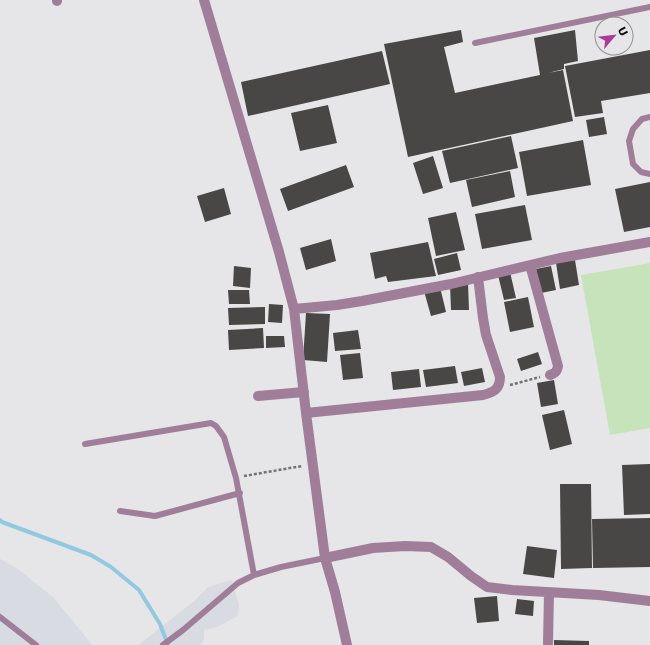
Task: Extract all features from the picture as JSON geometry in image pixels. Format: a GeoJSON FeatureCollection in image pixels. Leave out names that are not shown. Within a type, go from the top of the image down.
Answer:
{"type":"FeatureCollection","features":[{"type":"Feature","properties":{"kind":"street"},"geometry":{"type":"LineString","coordinates":[[204,0],[279,252],[294,309],[312,464],[325,558],[335,592],[347,645]]}},
{"type":"Feature","properties":{"kind":"street"},"geometry":{"type":"LineString","coordinates":[[294,309],[362,301],[444,285],[591,252],[650,242]]}},
{"type":"Feature","properties":{"kind":"street"},"geometry":{"type":"LineString","coordinates":[[530,265],[558,366],[558,370],[550,375]]}},
{"type":"Feature","properties":{"kind":"street"},"geometry":{"type":"LineString","coordinates":[[306,413],[483,395],[498,388],[500,377],[486,335],[478,277]]}},
{"type":"Feature","properties":{"kind":"street"},"geometry":{"type":"LineString","coordinates":[[258,396],[304,392]]}},
{"type":"Feature","properties":{"kind":"street"},"geometry":{"type":"LineString","coordinates":[[325,558],[373,548],[420,545],[431,547],[448,557],[470,576],[487,587],[549,593],[585,594],[650,601]]}},
{"type":"Feature","properties":{"kind":"street"},"geometry":{"type":"LineString","coordinates":[[548,643],[549,593]]}},
{"type":"Feature","properties":{"kind":"lane"},"geometry":{"type":"LineString","coordinates":[[475,43],[650,7]]}},
{"type":"Feature","properties":{"kind":"lane"},"geometry":{"type":"LineString","coordinates":[[650,117],[642,119],[633,129],[629,141],[633,164],[641,172],[650,174]]}},
{"type":"Feature","properties":{"kind":"lane"},"geometry":{"type":"LineString","coordinates":[[85,444],[211,423],[216,426],[224,437],[240,493],[254,575]]}},
{"type":"Feature","properties":{"kind":"lane"},"geometry":{"type":"LineString","coordinates":[[120,511],[155,516],[240,493]]}},
{"type":"Feature","properties":{"kind":"lane"},"geometry":{"type":"LineString","coordinates":[[164,645],[238,583],[254,575],[281,567],[325,558]]}},
{"type":"Feature","properties":{"kind":"lane"},"geometry":{"type":"LineString","coordinates":[[0,616],[36,645]]}},
{"type":"Feature","properties":{"kind":"path"},"geometry":{"type":"LineString","coordinates":[[498,388],[550,375]]}},
{"type":"Feature","properties":{"kind":"path"},"geometry":{"type":"LineString","coordinates":[[236,478],[312,464]]}},
{"type":"Feature","properties":{"kind":"shaded area"},"geometry":{"type":"Polygon","coordinates":[[[0,559],[18,569],[54,598],[92,645],[0,645],[0,559]]]}},
{"type":"Feature","properties":{"kind":"shaded area"},"geometry":{"type":"Polygon","coordinates":[[[232,580],[239,605],[238,616],[217,627],[204,630],[204,639],[201,645],[138,645],[193,602],[208,587],[232,580]]]}},
{"type":"Feature","properties":{"kind":"green space"},"geometry":{"type":"Polygon","coordinates":[[[650,263],[650,428],[610,435],[581,275],[650,263]]]}},
{"type":"Feature","properties":{"kind":"building"},"geometry":{"type":"Polygon","coordinates":[[[461,30],[463,42],[444,47],[455,93],[540,75],[534,38],[575,30],[578,61],[564,64],[564,69],[548,73],[563,70],[573,121],[408,157],[384,44],[461,30]]]}},
{"type":"Feature","properties":{"kind":"building"},"geometry":{"type":"Polygon","coordinates":[[[650,50],[650,93],[601,101],[603,113],[575,117],[565,66],[618,56],[634,56],[634,53],[650,50]]]}},
{"type":"Feature","properties":{"kind":"building"},"geometry":{"type":"Polygon","coordinates":[[[382,51],[390,84],[248,116],[241,82],[382,51]]]}},
{"type":"Feature","properties":{"kind":"building"},"geometry":{"type":"Polygon","coordinates":[[[328,105],[337,143],[300,151],[291,113],[328,105]]]}},
{"type":"Feature","properties":{"kind":"building"},"geometry":{"type":"Polygon","coordinates":[[[604,117],[607,134],[589,137],[586,120],[604,117]]]}},
{"type":"Feature","properties":{"kind":"building"},"geometry":{"type":"Polygon","coordinates":[[[511,136],[518,168],[450,183],[442,151],[511,136]]]}},
{"type":"Feature","properties":{"kind":"building"},"geometry":{"type":"Polygon","coordinates":[[[583,140],[591,185],[527,196],[519,152],[583,140]]]}},
{"type":"Feature","properties":{"kind":"building"},"geometry":{"type":"Polygon","coordinates":[[[433,156],[443,188],[423,194],[413,163],[433,156]]]}},
{"type":"Feature","properties":{"kind":"building"},"geometry":{"type":"Polygon","coordinates":[[[346,165],[354,187],[288,211],[280,189],[346,165]]]}},
{"type":"Feature","properties":{"kind":"building"},"geometry":{"type":"Polygon","coordinates":[[[510,171],[515,197],[472,207],[466,180],[510,171]]]}},
{"type":"Feature","properties":{"kind":"building"},"geometry":{"type":"Polygon","coordinates":[[[650,182],[650,227],[624,232],[615,189],[650,182]]]}},
{"type":"Feature","properties":{"kind":"building"},"geometry":{"type":"Polygon","coordinates":[[[224,188],[231,214],[205,222],[197,196],[224,188]]]}},
{"type":"Feature","properties":{"kind":"building"},"geometry":{"type":"Polygon","coordinates":[[[525,205],[532,240],[482,249],[475,214],[525,205]]]}},
{"type":"Feature","properties":{"kind":"building"},"geometry":{"type":"Polygon","coordinates":[[[456,212],[465,250],[436,256],[428,218],[456,212]]]}},
{"type":"Feature","properties":{"kind":"building"},"geometry":{"type":"Polygon","coordinates":[[[331,239],[336,261],[306,270],[300,248],[331,239]]]}},
{"type":"Feature","properties":{"kind":"building"},"geometry":{"type":"Polygon","coordinates":[[[428,242],[436,276],[388,282],[386,276],[375,279],[370,253],[428,242]]]}},
{"type":"Feature","properties":{"kind":"building"},"geometry":{"type":"Polygon","coordinates":[[[457,253],[461,270],[438,275],[434,259],[457,253]]]}},
{"type":"Feature","properties":{"kind":"building"},"geometry":{"type":"Polygon","coordinates":[[[575,260],[579,285],[560,289],[556,263],[575,260]]]}},
{"type":"Feature","properties":{"kind":"building"},"geometry":{"type":"Polygon","coordinates":[[[234,266],[251,268],[250,288],[233,286],[234,266]]]}},
{"type":"Feature","properties":{"kind":"building"},"geometry":{"type":"Polygon","coordinates":[[[551,266],[556,290],[541,293],[536,269],[551,266]]]}},
{"type":"Feature","properties":{"kind":"building"},"geometry":{"type":"Polygon","coordinates":[[[510,272],[516,298],[504,300],[498,275],[510,272]]]}},
{"type":"Feature","properties":{"kind":"building"},"geometry":{"type":"Polygon","coordinates":[[[468,283],[469,310],[451,310],[450,284],[468,283]]]}},
{"type":"Feature","properties":{"kind":"building"},"geometry":{"type":"Polygon","coordinates":[[[440,287],[446,312],[431,316],[424,291],[440,287]]]}},
{"type":"Feature","properties":{"kind":"building"},"geometry":{"type":"Polygon","coordinates":[[[228,290],[249,290],[250,304],[229,304],[228,290]]]}},
{"type":"Feature","properties":{"kind":"building"},"geometry":{"type":"Polygon","coordinates":[[[528,297],[534,327],[510,332],[504,302],[528,297]]]}},
{"type":"Feature","properties":{"kind":"building"},"geometry":{"type":"Polygon","coordinates":[[[269,304],[283,305],[282,323],[268,322],[269,304]]]}},
{"type":"Feature","properties":{"kind":"building"},"geometry":{"type":"Polygon","coordinates":[[[265,307],[265,324],[229,325],[228,308],[265,307]]]}},
{"type":"Feature","properties":{"kind":"building"},"geometry":{"type":"Polygon","coordinates":[[[306,313],[330,314],[327,362],[303,360],[306,313]]]}},
{"type":"Feature","properties":{"kind":"building"},"geometry":{"type":"Polygon","coordinates":[[[263,328],[264,348],[229,350],[228,330],[263,328]]]}},
{"type":"Feature","properties":{"kind":"building"},"geometry":{"type":"Polygon","coordinates":[[[358,330],[361,349],[335,351],[333,333],[358,330]]]}},
{"type":"Feature","properties":{"kind":"building"},"geometry":{"type":"Polygon","coordinates":[[[266,336],[284,336],[285,347],[266,348],[266,336]]]}},
{"type":"Feature","properties":{"kind":"building"},"geometry":{"type":"Polygon","coordinates":[[[538,352],[542,364],[521,371],[517,359],[538,352]]]}},
{"type":"Feature","properties":{"kind":"building"},"geometry":{"type":"Polygon","coordinates":[[[360,353],[363,378],[343,380],[340,355],[360,353]]]}},
{"type":"Feature","properties":{"kind":"building"},"geometry":{"type":"Polygon","coordinates":[[[455,366],[458,383],[426,387],[423,370],[455,366]]]}},
{"type":"Feature","properties":{"kind":"building"},"geometry":{"type":"Polygon","coordinates":[[[482,368],[485,382],[464,386],[461,372],[482,368]]]}},
{"type":"Feature","properties":{"kind":"building"},"geometry":{"type":"Polygon","coordinates":[[[419,369],[421,387],[393,390],[391,372],[419,369]]]}},
{"type":"Feature","properties":{"kind":"building"},"geometry":{"type":"Polygon","coordinates":[[[554,380],[558,404],[541,407],[537,383],[554,380]]]}},
{"type":"Feature","properties":{"kind":"building"},"geometry":{"type":"Polygon","coordinates":[[[564,410],[572,444],[550,450],[542,415],[564,410]]]}},
{"type":"Feature","properties":{"kind":"building"},"geometry":{"type":"Polygon","coordinates":[[[650,464],[650,514],[624,515],[622,465],[650,464]]]}},
{"type":"Feature","properties":{"kind":"building"},"geometry":{"type":"Polygon","coordinates":[[[560,484],[591,484],[592,568],[561,569],[560,484]]]}},
{"type":"Feature","properties":{"kind":"building"},"geometry":{"type":"Polygon","coordinates":[[[650,518],[650,567],[593,568],[592,519],[650,518]]]}},
{"type":"Feature","properties":{"kind":"building"},"geometry":{"type":"Polygon","coordinates":[[[527,546],[557,550],[554,578],[523,574],[527,546]]]}},
{"type":"Feature","properties":{"kind":"building"},"geometry":{"type":"Polygon","coordinates":[[[497,596],[499,621],[477,623],[474,598],[497,596]]]}},
{"type":"Feature","properties":{"kind":"building"},"geometry":{"type":"Polygon","coordinates":[[[517,599],[534,601],[533,616],[515,614],[517,599]]]}},
{"type":"Feature","properties":{"kind":"building"},"geometry":{"type":"Polygon","coordinates":[[[554,640],[589,641],[589,645],[554,645],[554,640]]]}},
{"type":"Feature","properties":{"kind":"waterway"},"geometry":{"type":"LineString","coordinates":[[0,520],[91,555],[111,567],[139,590],[160,624],[168,645]]}}]}
